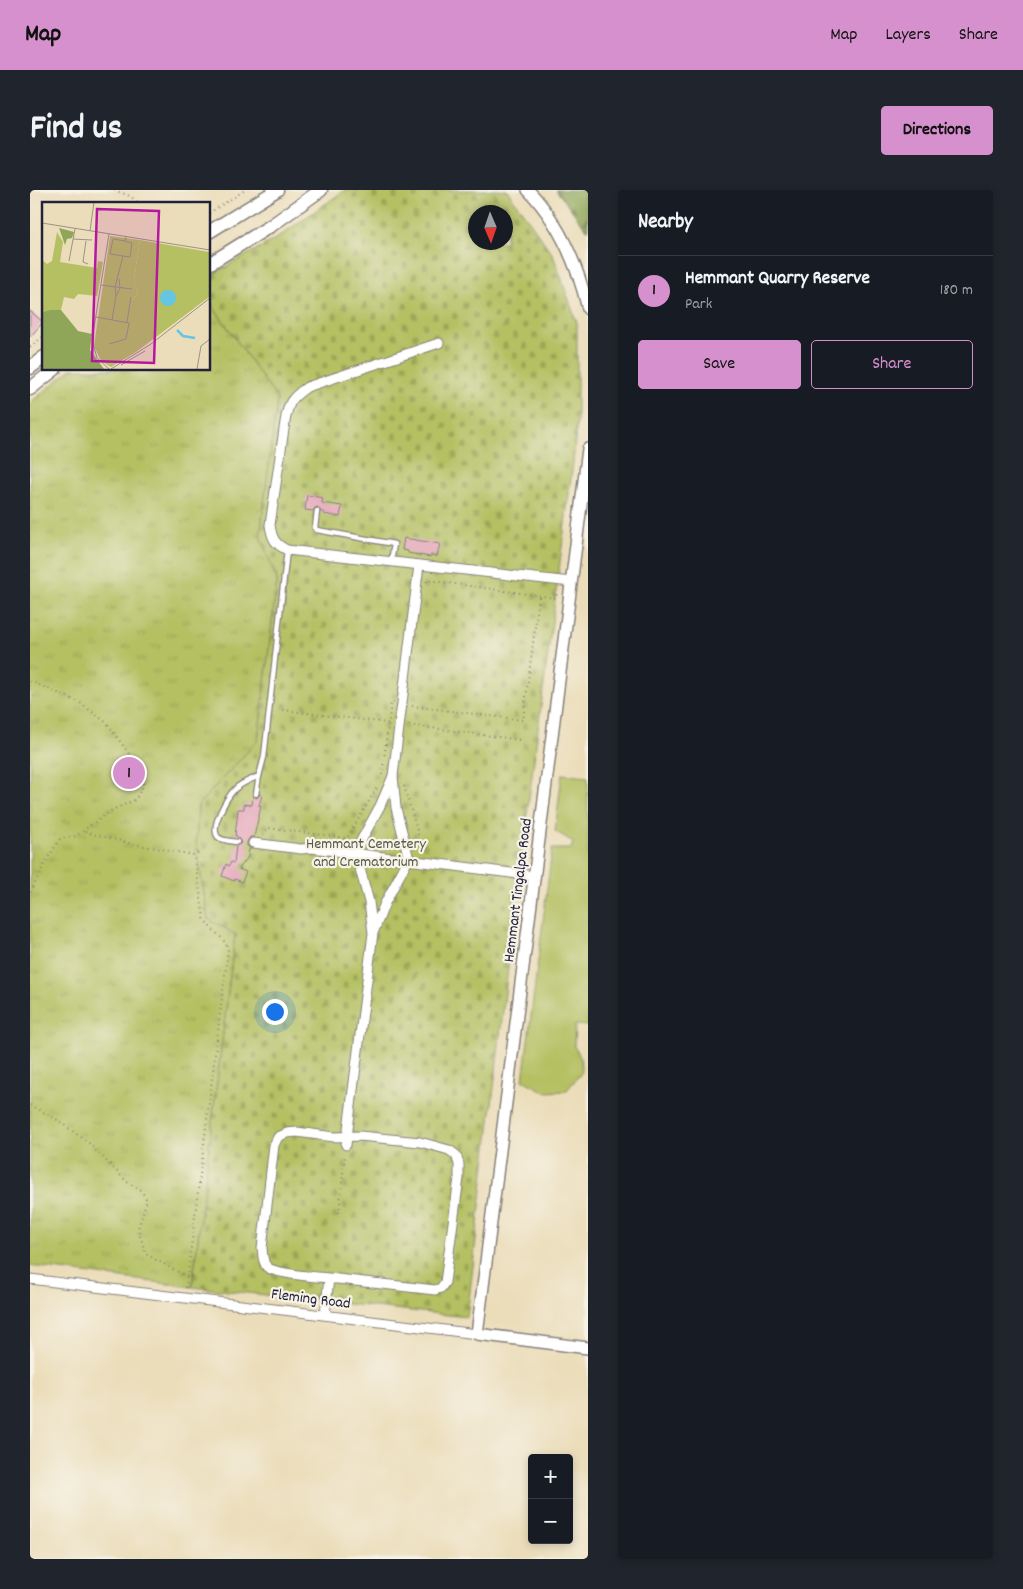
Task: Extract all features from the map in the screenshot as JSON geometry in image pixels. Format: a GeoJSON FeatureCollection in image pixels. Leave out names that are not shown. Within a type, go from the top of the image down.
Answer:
{"type":"FeatureCollection","features":[{"type":"Feature","properties":{"kind":"main road"},"geometry":{"type":"LineString","coordinates":[[210,231],[277,190]]}},
{"type":"Feature","properties":{"kind":"main road"},"geometry":{"type":"LineString","coordinates":[[210,263],[272,225],[321,190]]}},
{"type":"Feature","properties":{"kind":"main road"},"geometry":{"type":"LineString","coordinates":[[30,368],[42,358]]}},
{"type":"Feature","properties":{"kind":"main road"},"geometry":{"type":"LineString","coordinates":[[30,389],[54,370]]}},
{"type":"Feature","properties":{"kind":"street"},"geometry":{"type":"LineString","coordinates":[[528,190],[546,212],[565,245],[582,285],[588,309]]}},
{"type":"Feature","properties":{"kind":"street"},"geometry":{"type":"LineString","coordinates":[[439,343],[307,387],[294,396],[288,407],[285,422],[270,525],[272,538],[279,546],[288,550],[571,582]]}},
{"type":"Feature","properties":{"kind":"street","name":"Hemmant Tingalpa Road"},"geometry":{"type":"LineString","coordinates":[[477,1334],[588,449]]}},
{"type":"Feature","properties":{"kind":"street"},"geometry":{"type":"LineString","coordinates":[[347,1141],[373,932],[384,903],[408,860],[396,808],[393,776],[419,565]]}},
{"type":"Feature","properties":{"kind":"street"},"geometry":{"type":"LineString","coordinates":[[373,932],[369,902],[356,854],[357,848],[380,806],[393,776]]}},
{"type":"Feature","properties":{"kind":"street"},"geometry":{"type":"LineString","coordinates":[[380,806],[396,808]]}},
{"type":"Feature","properties":{"kind":"street"},"geometry":{"type":"LineString","coordinates":[[257,844],[535,876]]}},
{"type":"Feature","properties":{"kind":"street"},"geometry":{"type":"LineString","coordinates":[[369,902],[384,903]]}},
{"type":"Feature","properties":{"kind":"street"},"geometry":{"type":"LineString","coordinates":[[297,1132],[334,1137],[347,1141],[360,1136],[420,1142],[449,1150],[456,1155],[459,1164],[459,1178],[445,1282],[441,1288],[436,1290],[330,1278],[275,1272],[267,1267],[263,1259],[262,1248],[274,1145],[278,1137],[287,1133],[297,1132]]}},
{"type":"Feature","properties":{"kind":"street"},"geometry":{"type":"LineString","coordinates":[[325,1315],[330,1278]]}},
{"type":"Feature","properties":{"kind":"street","name":"Fleming Road"},"geometry":{"type":"LineString","coordinates":[[30,1279],[588,1348]]}},
{"type":"Feature","properties":{"kind":"lane"},"geometry":{"type":"LineString","coordinates":[[318,512],[315,528],[317,530],[394,544],[391,562]]}},
{"type":"Feature","properties":{"kind":"lane"},"geometry":{"type":"LineString","coordinates":[[256,794],[264,757],[288,550]]}},
{"type":"Feature","properties":{"kind":"lane"},"geometry":{"type":"LineString","coordinates":[[237,842],[219,838],[215,830],[216,822],[236,787],[259,776]]}},
{"type":"Feature","properties":{"kind":"path"},"geometry":{"type":"LineString","coordinates":[[114,190],[130,196],[138,202]]}},
{"type":"Feature","properties":{"kind":"path"},"geometry":{"type":"LineString","coordinates":[[210,212],[245,190]]}},
{"type":"Feature","properties":{"kind":"path"},"geometry":{"type":"LineString","coordinates":[[30,347],[42,338]]}},
{"type":"Feature","properties":{"kind":"path"},"geometry":{"type":"LineString","coordinates":[[426,590],[427,580],[556,598],[559,580]]}},
{"type":"Feature","properties":{"kind":"path"},"geometry":{"type":"LineString","coordinates":[[257,844],[268,828],[347,838],[382,779],[391,703],[523,720],[540,596]]}},
{"type":"Feature","properties":{"kind":"path"},"geometry":{"type":"LineString","coordinates":[[30,680],[79,702],[107,723],[144,775],[143,786],[135,800],[112,810],[76,836],[60,839],[46,861],[30,893]]}},
{"type":"Feature","properties":{"kind":"path"},"geometry":{"type":"LineString","coordinates":[[283,710],[388,723]]}},
{"type":"Feature","properties":{"kind":"path"},"geometry":{"type":"LineString","coordinates":[[409,725],[521,740]]}},
{"type":"Feature","properties":{"kind":"path"},"geometry":{"type":"LineString","coordinates":[[402,781],[419,837]]}},
{"type":"Feature","properties":{"kind":"path"},"geometry":{"type":"LineString","coordinates":[[84,831],[133,844],[194,855],[199,852]]}},
{"type":"Feature","properties":{"kind":"path"},"geometry":{"type":"LineString","coordinates":[[185,1298],[228,950],[227,944],[208,926],[204,918],[194,855]]}},
{"type":"Feature","properties":{"kind":"path"},"geometry":{"type":"LineString","coordinates":[[30,1106],[56,1119],[89,1143],[127,1182],[141,1190],[147,1200],[138,1229],[146,1254],[187,1277]]}},
{"type":"Feature","properties":{"kind":"path"},"geometry":{"type":"LineString","coordinates":[[339,1213],[347,1141]]}},
{"type":"Feature","properties":{"kind":"green space","name":"Hemmant Cemetery and Crematorium"},"geometry":{"type":"Polygon","coordinates":[[[345,190],[507,190],[553,255],[577,323],[577,419],[573,463],[519,874],[467,1317],[192,1287],[235,935],[208,919],[196,844],[198,805],[258,740],[277,580],[260,536],[277,399],[210,302],[210,275],[277,238],[345,190]]]}},
{"type":"Feature","properties":{"kind":"green space"},"geometry":{"type":"Polygon","coordinates":[[[556,190],[588,190],[588,231],[556,190]]]}},
{"type":"Feature","properties":{"kind":"green space"},"geometry":{"type":"Polygon","coordinates":[[[210,302],[277,399],[260,536],[277,580],[258,740],[198,805],[196,844],[208,919],[235,934],[192,1287],[30,1266],[30,403],[70,370],[210,370],[210,302]]]}},
{"type":"Feature","properties":{"kind":"green space"},"geometry":{"type":"Polygon","coordinates":[[[562,774],[588,777],[588,1026],[575,1025],[574,1046],[581,1059],[582,1072],[566,1091],[545,1092],[523,1080],[552,849],[571,849],[573,842],[555,831],[562,774]]]}},
{"type":"Feature","properties":{"kind":"building"},"geometry":{"type":"Polygon","coordinates":[[[30,311],[42,323],[30,337],[30,311]]]}},
{"type":"Feature","properties":{"kind":"building"},"geometry":{"type":"Polygon","coordinates":[[[307,495],[323,498],[322,503],[342,506],[340,517],[324,514],[318,507],[313,511],[305,510],[307,495]]]}},
{"type":"Feature","properties":{"kind":"building"},"geometry":{"type":"Polygon","coordinates":[[[404,538],[440,544],[437,556],[431,555],[430,557],[402,550],[404,538]]]}},
{"type":"Feature","properties":{"kind":"building"},"geometry":{"type":"Polygon","coordinates":[[[260,794],[262,795],[259,806],[261,806],[254,837],[250,837],[247,842],[247,846],[252,849],[249,849],[248,857],[239,869],[246,872],[242,882],[235,879],[234,881],[222,876],[226,864],[229,866],[231,862],[234,863],[236,846],[241,843],[237,836],[235,836],[238,809],[244,809],[244,804],[252,805],[253,796],[257,798],[260,794]]]}},
{"type":"Feature","properties":{"kind":"place","name":"Hemmant Quarry Reserve"},"geometry":{"type":"Point","coordinates":[129,773]}}]}
